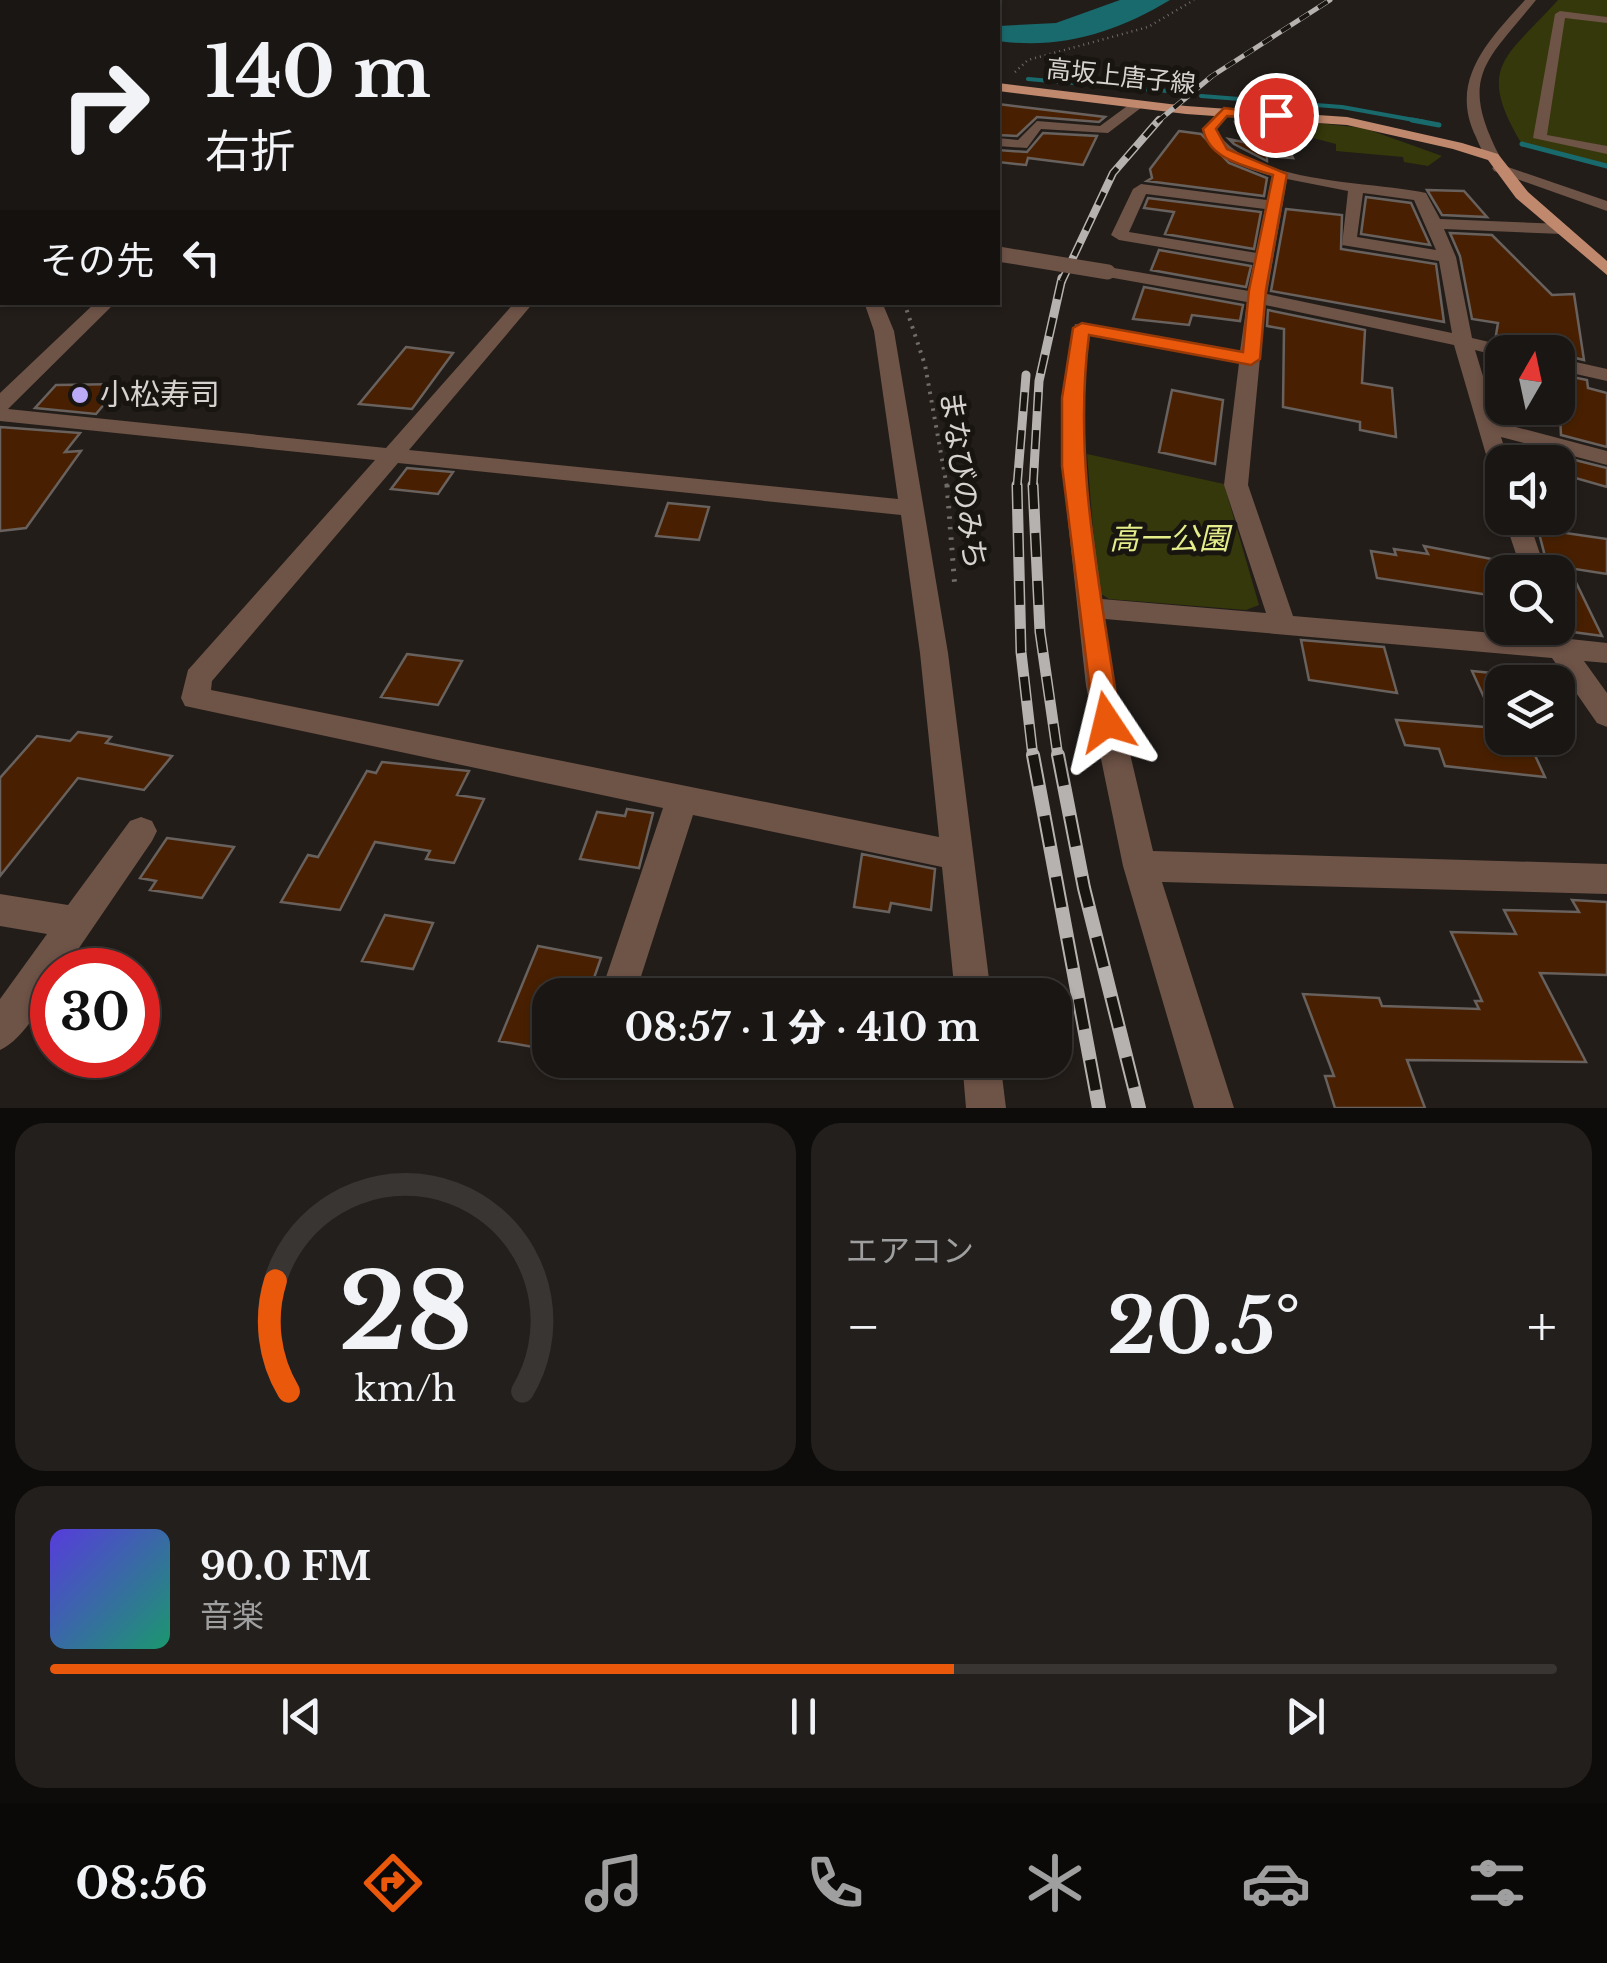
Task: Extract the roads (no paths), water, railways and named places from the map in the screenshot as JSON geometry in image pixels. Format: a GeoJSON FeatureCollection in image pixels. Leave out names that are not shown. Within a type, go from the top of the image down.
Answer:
{"type":"FeatureCollection","features":[{"type":"Feature","properties":{"kind":"main road","name":"高坂上唐子線"},"geometry":{"type":"LineString","coordinates":[[1000,87],[1370,124],[1496,162],[1607,270]]}},
{"type":"Feature","properties":{"kind":"street"},"geometry":{"type":"LineString","coordinates":[[1530,0],[1476,63],[1470,82],[1471,107],[1496,162],[1607,206]]}},
{"type":"Feature","properties":{"kind":"street"},"geometry":{"type":"LineString","coordinates":[[1607,20],[1560,14],[1540,138],[1607,150]]}},
{"type":"Feature","properties":{"kind":"street"},"geometry":{"type":"LineString","coordinates":[[1000,142],[1022,145],[1038,125],[1046,124],[1103,130],[1139,104]]}},
{"type":"Feature","properties":{"kind":"street"},"geometry":{"type":"LineString","coordinates":[[1224,112],[1210,129],[1216,146],[1237,160],[1280,174],[1420,196],[1447,256],[1464,342],[1492,445]]}},
{"type":"Feature","properties":{"kind":"street"},"geometry":{"type":"LineString","coordinates":[[1280,174],[1271,205],[1257,297],[1236,485],[1282,623]]}},
{"type":"Feature","properties":{"kind":"street"},"geometry":{"type":"LineString","coordinates":[[1356,186],[1348,242],[1447,256]]}},
{"type":"Feature","properties":{"kind":"street"},"geometry":{"type":"LineString","coordinates":[[1264,259],[1119,235],[1141,190],[1271,205]]}},
{"type":"Feature","properties":{"kind":"street"},"geometry":{"type":"LineString","coordinates":[[1434,224],[1562,229]]}},
{"type":"Feature","properties":{"kind":"street"},"geometry":{"type":"LineString","coordinates":[[1000,254],[1257,297],[1485,347]]}},
{"type":"Feature","properties":{"kind":"street"},"geometry":{"type":"LineString","coordinates":[[0,406],[104,305]]}},
{"type":"Feature","properties":{"kind":"street"},"geometry":{"type":"LineString","coordinates":[[521,305],[198,678],[195,698],[958,856]]}},
{"type":"Feature","properties":{"kind":"street"},"geometry":{"type":"LineString","coordinates":[[874,305],[884,331],[934,654],[971,978]]}},
{"type":"Feature","properties":{"kind":"street"},"geometry":{"type":"LineString","coordinates":[[1214,1108],[1140,866],[1110,740],[1073,466],[1072,398],[1082,328],[1251,359]]}},
{"type":"Feature","properties":{"kind":"street"},"geometry":{"type":"LineString","coordinates":[[1575,368],[1607,376]]}},
{"type":"Feature","properties":{"kind":"street"},"geometry":{"type":"LineString","coordinates":[[0,415],[909,508]]}},
{"type":"Feature","properties":{"kind":"street"},"geometry":{"type":"LineString","coordinates":[[1486,426],[1607,458]]}},
{"type":"Feature","properties":{"kind":"street"},"geometry":{"type":"LineString","coordinates":[[1091,608],[1485,634]]}},
{"type":"Feature","properties":{"kind":"street"},"geometry":{"type":"LineString","coordinates":[[1575,644],[1607,653]]}},
{"type":"Feature","properties":{"kind":"street"},"geometry":{"type":"LineString","coordinates":[[1560,645],[1607,715]]}},
{"type":"Feature","properties":{"kind":"street"},"geometry":{"type":"LineString","coordinates":[[624,978],[682,798]]}},
{"type":"Feature","properties":{"kind":"street"},"geometry":{"type":"LineString","coordinates":[[0,1032],[142,831]]}},
{"type":"Feature","properties":{"kind":"street"},"geometry":{"type":"LineString","coordinates":[[1140,866],[1607,879]]}},
{"type":"Feature","properties":{"kind":"street"},"geometry":{"type":"LineString","coordinates":[[0,910],[77,923]]}},
{"type":"Feature","properties":{"kind":"street"},"geometry":{"type":"LineString","coordinates":[[982,1078],[986,1108]]}},
{"type":"Feature","properties":{"kind":"water"},"geometry":{"type":"Polygon","coordinates":[[[1120,0],[1170,0],[1130,21],[1088,36],[1044,43],[1000,41],[1000,26],[1056,23],[1120,0]]]}},
{"type":"Feature","properties":{"kind":"waterway"},"geometry":{"type":"LineString","coordinates":[[1028,79],[1168,91]]}},
{"type":"Feature","properties":{"kind":"waterway"},"geometry":{"type":"LineString","coordinates":[[1201,96],[1342,107],[1425,122]]}},
{"type":"Feature","properties":{"kind":"waterway"},"geometry":{"type":"LineString","coordinates":[[1412,120],[1439,125]]}},
{"type":"Feature","properties":{"kind":"waterway"},"geometry":{"type":"LineString","coordinates":[[1522,144],[1607,166]]}},
{"type":"Feature","properties":{"kind":"railway"},"geometry":{"type":"LineString","coordinates":[[1158,121],[1212,76],[1330,0]]}},
{"type":"Feature","properties":{"kind":"railway"},"geometry":{"type":"LineString","coordinates":[[1062,281],[1113,173],[1158,121]]}},
{"type":"Feature","properties":{"kind":"railway"},"geometry":{"type":"LineString","coordinates":[[1033,486],[1039,381],[1062,278]]}},
{"type":"Feature","properties":{"kind":"railway"},"geometry":{"type":"LineString","coordinates":[[1017,487],[1026,375]]}},
{"type":"Feature","properties":{"kind":"railway"},"geometry":{"type":"LineString","coordinates":[[1033,486],[1040,632],[1058,757]]}},
{"type":"Feature","properties":{"kind":"railway"},"geometry":{"type":"LineString","coordinates":[[1017,487],[1021,652],[1033,757]]}},
{"type":"Feature","properties":{"kind":"railway"},"geometry":{"type":"LineString","coordinates":[[1033,755],[1099,1108]]}},
{"type":"Feature","properties":{"kind":"railway"},"geometry":{"type":"LineString","coordinates":[[1058,755],[1084,888],[1139,1108]]}},
{"type":"Feature","properties":{"kind":"place","name":"小松寿司"},"geometry":{"type":"Point","coordinates":[80,395]}},
{"type":"Feature","properties":{"kind":"park label","name":"高一公園"},"geometry":{"type":"Point","coordinates":[1169,539]}}]}
